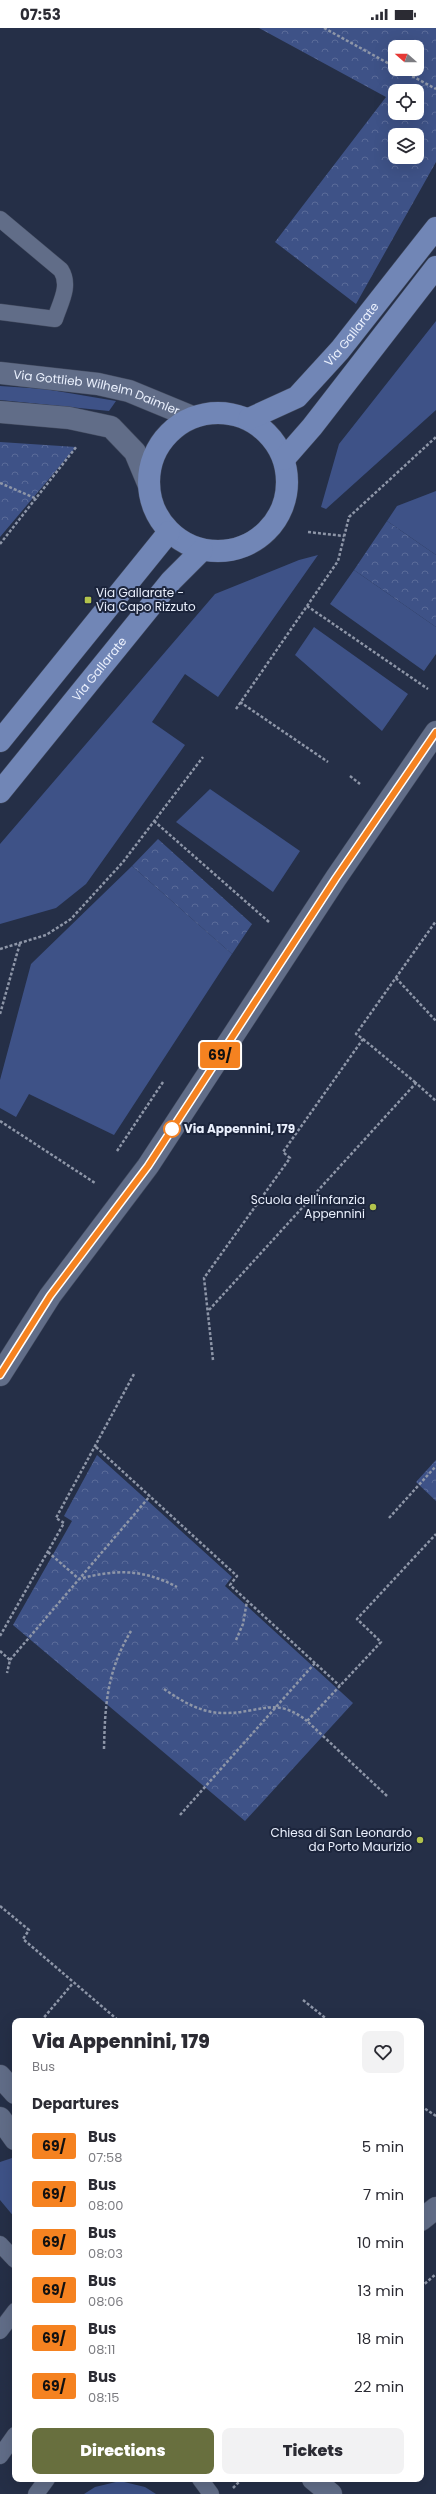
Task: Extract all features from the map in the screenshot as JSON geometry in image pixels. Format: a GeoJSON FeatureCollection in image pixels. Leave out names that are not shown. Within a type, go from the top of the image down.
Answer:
{"type":"FeatureCollection","features":[{"type":"Feature","properties":{"kind":"main road","name":"Via Gallarate"},"geometry":{"type":"LineString","coordinates":[[249,419],[297,397],[340,350],[436,228]]}},
{"type":"Feature","properties":{"kind":"main road","name":"Via Gallarate"},"geometry":{"type":"LineString","coordinates":[[284,458],[312,427],[436,267]]}},
{"type":"Feature","properties":{"kind":"main road"},"geometry":{"type":"LineString","coordinates":[[221,412],[249,419],[270,435],[284,458],[288,480],[285,501],[275,521],[256,540],[230,550],[202,550],[184,543],[169,532],[154,510],[148,484],[155,453],[168,433],[192,417],[221,412]]}},
{"type":"Feature","properties":{"kind":"main road"},"geometry":{"type":"LineString","coordinates":[[0,741],[169,532]]}},
{"type":"Feature","properties":{"kind":"main road","name":"Via Gallarate"},"geometry":{"type":"LineString","coordinates":[[0,792],[171,581],[202,550]]}},
{"type":"Feature","properties":{"kind":"street","name":"Via Gottlieb Wilhelm Daimler"},"geometry":{"type":"LineString","coordinates":[[0,373],[91,384],[129,391],[192,417]]}},
{"type":"Feature","properties":{"kind":"street"},"geometry":{"type":"LineString","coordinates":[[0,412],[69,418],[111,427],[135,452],[148,484]]}},
{"type":"Feature","properties":{"kind":"street"},"geometry":{"type":"LineString","coordinates":[[0,1376],[50,1296],[148,1166],[332,884],[436,732]]}},
{"type":"Feature","properties":{"kind":"street"},"geometry":{"type":"LineString","coordinates":[[0,2076],[12,2090]]}},
{"type":"Feature","properties":{"kind":"street"},"geometry":{"type":"LineString","coordinates":[[424,2218],[436,2208]]}},
{"type":"Feature","properties":{"kind":"street"},"geometry":{"type":"LineString","coordinates":[[317,2482],[331,2494]]}},
{"type":"Feature","properties":{"kind":"lane"},"geometry":{"type":"LineString","coordinates":[[0,219],[61,270],[66,278],[65,290],[55,319],[0,312]]}},
{"type":"Feature","properties":{"kind":"lane"},"geometry":{"type":"LineString","coordinates":[[0,2244],[12,2257]]}},
{"type":"Feature","properties":{"kind":"lane"},"geometry":{"type":"LineString","coordinates":[[0,2331],[12,2315]]}},
{"type":"Feature","properties":{"kind":"lane"},"geometry":{"type":"LineString","coordinates":[[0,2456],[12,2439]]}},
{"type":"Feature","properties":{"kind":"lane"},"geometry":{"type":"LineString","coordinates":[[36,2494],[45,2482]]}},
{"type":"Feature","properties":{"kind":"lane"},"geometry":{"type":"LineString","coordinates":[[202,2482],[211,2494]]}},
{"type":"Feature","properties":{"kind":"path"},"geometry":{"type":"LineString","coordinates":[[324,28],[388,63]]}},
{"type":"Feature","properties":{"kind":"path"},"geometry":{"type":"LineString","coordinates":[[412,76],[436,89]]}},
{"type":"Feature","properties":{"kind":"path"},"geometry":{"type":"LineString","coordinates":[[236,709],[338,561],[349,517],[436,438]]}},
{"type":"Feature","properties":{"kind":"path"},"geometry":{"type":"LineString","coordinates":[[0,544],[81,442]]}},
{"type":"Feature","properties":{"kind":"path"},"geometry":{"type":"LineString","coordinates":[[0,483],[37,499]]}},
{"type":"Feature","properties":{"kind":"path"},"geometry":{"type":"LineString","coordinates":[[308,532],[344,536]]}},
{"type":"Feature","properties":{"kind":"path"},"geometry":{"type":"LineString","coordinates":[[307,606],[428,690]]}},
{"type":"Feature","properties":{"kind":"path"},"geometry":{"type":"LineString","coordinates":[[240,702],[328,762]]}},
{"type":"Feature","properties":{"kind":"path"},"geometry":{"type":"LineString","coordinates":[[0,949],[46,935],[71,919],[123,862],[203,757]]}},
{"type":"Feature","properties":{"kind":"path"},"geometry":{"type":"LineString","coordinates":[[350,776],[360,784]]}},
{"type":"Feature","properties":{"kind":"path"},"geometry":{"type":"LineString","coordinates":[[154,821],[269,922]]}},
{"type":"Feature","properties":{"kind":"path"},"geometry":{"type":"LineString","coordinates":[[436,921],[356,1034],[416,1082],[436,1101]]}},
{"type":"Feature","properties":{"kind":"path"},"geometry":{"type":"LineString","coordinates":[[0,1014],[20,943]]}},
{"type":"Feature","properties":{"kind":"path"},"geometry":{"type":"LineString","coordinates":[[396,978],[436,1021]]}},
{"type":"Feature","properties":{"kind":"path"},"geometry":{"type":"LineString","coordinates":[[213,1360],[209,1310],[204,1278],[290,1158],[283,1152],[363,1039]]}},
{"type":"Feature","properties":{"kind":"path"},"geometry":{"type":"LineString","coordinates":[[117,1151],[163,1082]]}},
{"type":"Feature","properties":{"kind":"path"},"geometry":{"type":"LineString","coordinates":[[209,1310],[416,1082]]}},
{"type":"Feature","properties":{"kind":"path"},"geometry":{"type":"LineString","coordinates":[[0,1121],[95,1182]]}},
{"type":"Feature","properties":{"kind":"path"},"geometry":{"type":"LineString","coordinates":[[0,1636],[64,1523],[56,1518],[96,1447],[134,1374]]}},
{"type":"Feature","properties":{"kind":"path"},"geometry":{"type":"LineString","coordinates":[[96,1447],[237,1576],[230,1584],[340,1686]]}},
{"type":"Feature","properties":{"kind":"path"},"geometry":{"type":"LineString","coordinates":[[389,1518],[436,1466]]}},
{"type":"Feature","properties":{"kind":"path"},"geometry":{"type":"LineString","coordinates":[[7,1673],[10,1660],[150,1496]]}},
{"type":"Feature","properties":{"kind":"path"},"geometry":{"type":"LineString","coordinates":[[307,1721],[381,1642],[358,1620],[436,1534]]}},
{"type":"Feature","properties":{"kind":"path"},"geometry":{"type":"LineString","coordinates":[[48,1552],[79,1579]]}},
{"type":"Feature","properties":{"kind":"path"},"geometry":{"type":"LineString","coordinates":[[79,1579],[116,1571],[158,1577],[177,1587]]}},
{"type":"Feature","properties":{"kind":"path"},"geometry":{"type":"LineString","coordinates":[[236,1640],[243,1624],[247,1600]]}},
{"type":"Feature","properties":{"kind":"path"},"geometry":{"type":"LineString","coordinates":[[104,1749],[107,1690],[121,1648],[131,1631]]}},
{"type":"Feature","properties":{"kind":"path"},"geometry":{"type":"LineString","coordinates":[[0,1651],[10,1660]]}},
{"type":"Feature","properties":{"kind":"path"},"geometry":{"type":"LineString","coordinates":[[180,1815],[315,1663]]}},
{"type":"Feature","properties":{"kind":"path"},"geometry":{"type":"LineString","coordinates":[[164,1689],[194,1707],[224,1714],[277,1706],[296,1712],[386,1796]]}},
{"type":"Feature","properties":{"kind":"path"},"geometry":{"type":"LineString","coordinates":[[0,1906],[29,1930],[23,1939],[115,2018]]}},
{"type":"Feature","properties":{"kind":"path"},"geometry":{"type":"LineString","coordinates":[[44,2018],[73,1983]]}},
{"type":"Feature","properties":{"kind":"path"},"geometry":{"type":"LineString","coordinates":[[303,2000],[325,2018]]}},
{"type":"Feature","properties":{"kind":"path"},"geometry":{"type":"LineString","coordinates":[[424,2108],[436,2116]]}},
{"type":"Feature","properties":{"kind":"path"},"geometry":{"type":"LineString","coordinates":[[424,2284],[436,2274]]}},
{"type":"Feature","properties":{"kind":"path"},"geometry":{"type":"LineString","coordinates":[[228,2492],[239,2482]]}},
{"type":"Feature","properties":{"kind":"green space"},"geometry":{"type":"Polygon","coordinates":[[[259,28],[436,28],[436,162],[356,304],[275,242],[386,97],[259,28]]]}},
{"type":"Feature","properties":{"kind":"green space"},"geometry":{"type":"Polygon","coordinates":[[[436,321],[436,410],[326,509],[321,507],[339,444],[436,321]]]}},
{"type":"Feature","properties":{"kind":"green space"},"geometry":{"type":"Polygon","coordinates":[[[0,386],[45,389],[116,401],[109,411],[0,400],[0,386]]]}},
{"type":"Feature","properties":{"kind":"green space"},"geometry":{"type":"Polygon","coordinates":[[[0,442],[76,447],[0,537],[0,442]]]}},
{"type":"Feature","properties":{"kind":"green space"},"geometry":{"type":"Polygon","coordinates":[[[436,491],[436,555],[387,521],[397,506],[436,491]]]}},
{"type":"Feature","properties":{"kind":"green space"},"geometry":{"type":"Polygon","coordinates":[[[387,521],[436,555],[436,627],[354,570],[387,521]]]}},
{"type":"Feature","properties":{"kind":"green space"},"geometry":{"type":"Polygon","coordinates":[[[318,555],[218,697],[185,674],[152,722],[185,745],[86,884],[56,908],[0,924],[0,844],[215,594],[299,560],[318,555]]]}},
{"type":"Feature","properties":{"kind":"green space"},"geometry":{"type":"Polygon","coordinates":[[[354,570],[436,627],[436,654],[424,671],[330,604],[354,570]]]}},
{"type":"Feature","properties":{"kind":"green space"},"geometry":{"type":"Polygon","coordinates":[[[314,627],[408,694],[382,731],[295,655],[314,627]]]}},
{"type":"Feature","properties":{"kind":"green space"},"geometry":{"type":"Polygon","coordinates":[[[210,789],[300,851],[273,892],[176,822],[210,789]]]}},
{"type":"Feature","properties":{"kind":"green space"},"geometry":{"type":"Polygon","coordinates":[[[158,839],[252,924],[232,954],[132,866],[158,839]]]}},
{"type":"Feature","properties":{"kind":"green space"},"geometry":{"type":"Polygon","coordinates":[[[132,866],[232,954],[114,1135],[29,1094],[16,1117],[0,1108],[0,1080],[31,964],[132,866]]]}},
{"type":"Feature","properties":{"kind":"green space"},"geometry":{"type":"Polygon","coordinates":[[[97,1455],[232,1577],[225,1586],[353,1703],[245,1821],[13,1625],[72,1521],[64,1516],[97,1455]]]}},
{"type":"Feature","properties":{"kind":"green space"},"geometry":{"type":"Polygon","coordinates":[[[436,1460],[436,1501],[416,1482],[436,1460]]]}},
{"type":"Feature","properties":{"kind":"green space"},"geometry":{"type":"Polygon","coordinates":[[[12,2158],[12,2214],[0,2200],[0,2162],[12,2158]]]}},
{"type":"Feature","properties":{"kind":"green space"},"geometry":{"type":"Polygon","coordinates":[[[116,2482],[124,2482],[145,2487],[156,2494],[84,2494],[95,2487],[116,2482]]]}},
{"type":"Feature","properties":{"kind":"bus line","name":"69/"},"geometry":{"type":"LineString","coordinates":[[0,1375],[50,1296],[148,1166],[336,878],[436,732]]}},
{"type":"Feature","properties":{"kind":"place","name":"Via Gallarate - Via Capo Rizzuto"},"geometry":{"type":"Point","coordinates":[88,600]}},
{"type":"Feature","properties":{"kind":"place","name":"Via Appennini, 179"},"geometry":{"type":"Point","coordinates":[172,1129]}},
{"type":"Feature","properties":{"kind":"place","name":"Scuola dell'infanzia Appennini"},"geometry":{"type":"Point","coordinates":[373,1207]}},
{"type":"Feature","properties":{"kind":"place","name":"Chiesa di San Leonardo da Porto Maurizio"},"geometry":{"type":"Point","coordinates":[420,1840]}}]}
